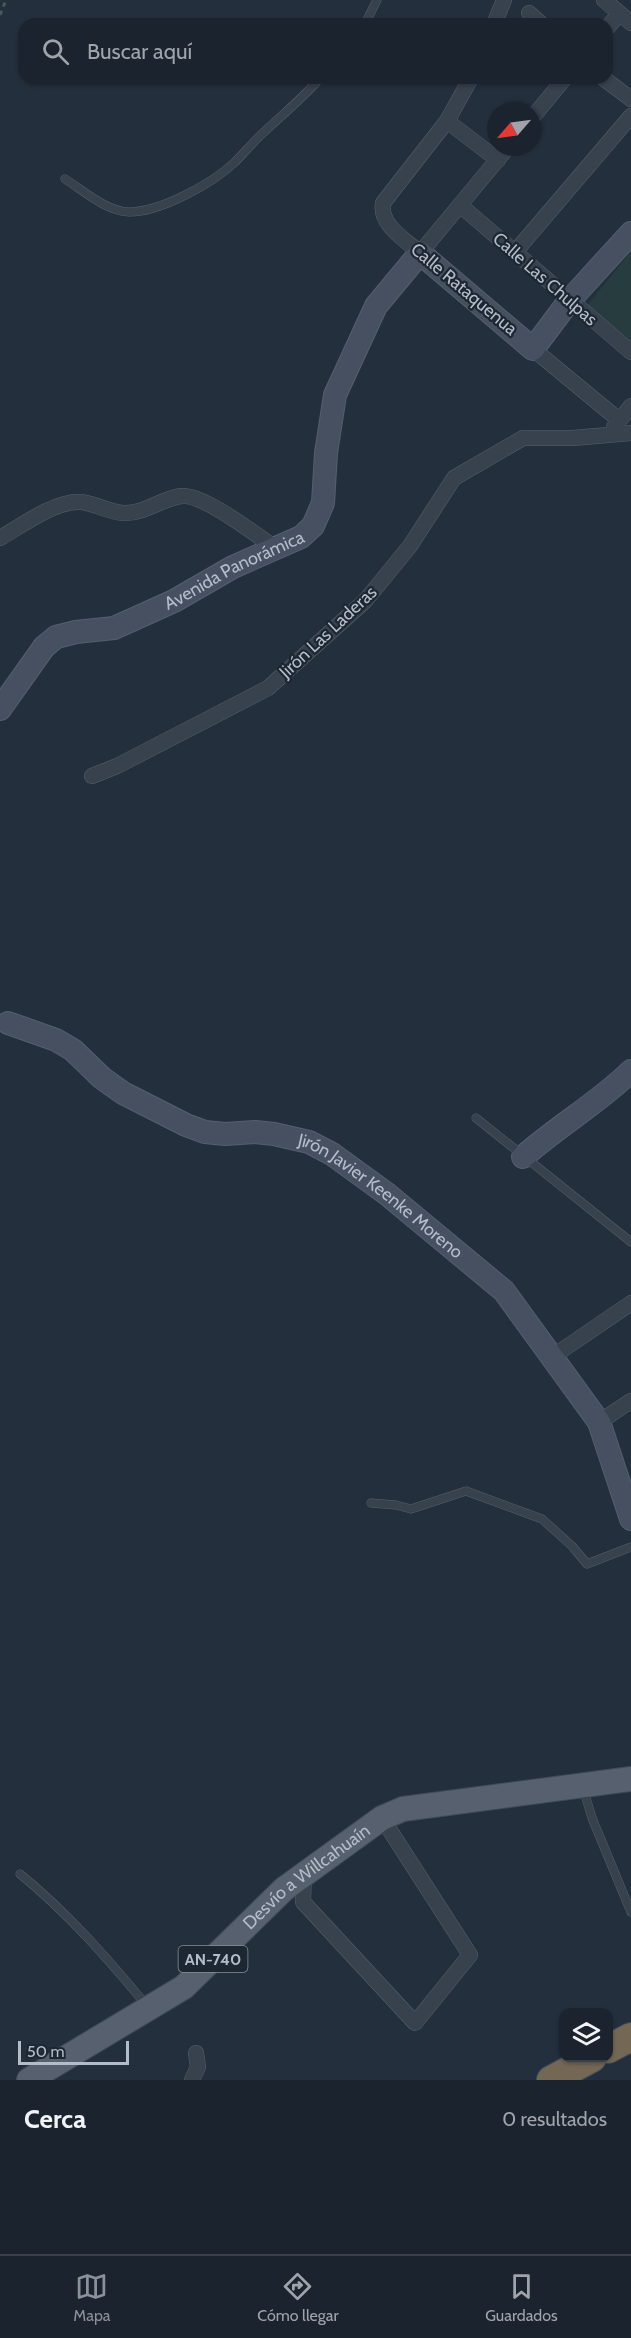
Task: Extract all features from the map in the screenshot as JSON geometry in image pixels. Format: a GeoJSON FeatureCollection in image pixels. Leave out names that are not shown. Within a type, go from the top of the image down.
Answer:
{"type":"FeatureCollection","features":[{"type":"Feature","properties":{"kind":"highway"},"geometry":{"type":"LineString","coordinates":[[613,2047],[631,2037]]}},
{"type":"Feature","properties":{"kind":"highway"},"geometry":{"type":"LineString","coordinates":[[551,2080],[585,2062]]}},
{"type":"Feature","properties":{"kind":"main road"},"geometry":{"type":"LineString","coordinates":[[533,349],[569,301],[631,233]]}},
{"type":"Feature","properties":{"kind":"main road","name":"Calle Rataquenua"},"geometry":{"type":"LineString","coordinates":[[420,253],[533,349]]}},
{"type":"Feature","properties":{"kind":"main road","name":"Avenida Panorámica"},"geometry":{"type":"LineString","coordinates":[[0,709],[44,646],[56,637],[76,632],[114,628],[174,602],[233,567],[301,537],[313,526],[323,503],[326,453],[335,395],[376,306],[420,253]]}},
{"type":"Feature","properties":{"kind":"main road","name":"Jirón Javier Keenke Moreno"},"geometry":{"type":"LineString","coordinates":[[9,1023],[56,1040],[73,1050],[102,1078],[123,1093],[186,1125],[205,1132],[225,1134],[255,1132],[309,1142],[324,1149],[371,1182],[501,1287],[599,1422],[629,1506]]}},
{"type":"Feature","properties":{"kind":"main road"},"geometry":{"type":"LineString","coordinates":[[523,1157],[609,1092],[631,1071]]}},
{"type":"Feature","properties":{"kind":"main road","name":"Desvío a Willcahuaín"},"geometry":{"type":"LineString","coordinates":[[29,2080],[184,1987],[284,1889],[304,1872],[382,1818],[403,1809],[631,1779]]}},
{"type":"Feature","properties":{"kind":"street"},"geometry":{"type":"LineString","coordinates":[[496,18],[504,0]]}},
{"type":"Feature","properties":{"kind":"street"},"geometry":{"type":"LineString","coordinates":[[604,0],[625,18]]}},
{"type":"Feature","properties":{"kind":"street"},"geometry":{"type":"LineString","coordinates":[[529,13],[534,18]]}},
{"type":"Feature","properties":{"kind":"street"},"geometry":{"type":"LineString","coordinates":[[468,84],[447,121],[498,160]]}},
{"type":"Feature","properties":{"kind":"street"},"geometry":{"type":"LineString","coordinates":[[541,107],[561,84]]}},
{"type":"Feature","properties":{"kind":"street"},"geometry":{"type":"LineString","coordinates":[[611,84],[631,99]]}},
{"type":"Feature","properties":{"kind":"street"},"geometry":{"type":"LineString","coordinates":[[515,252],[631,116]]}},
{"type":"Feature","properties":{"kind":"street","name":"Calle Rataquenua"},"geometry":{"type":"LineString","coordinates":[[420,253],[394,230],[381,212],[383,203],[447,121]]}},
{"type":"Feature","properties":{"kind":"street"},"geometry":{"type":"LineString","coordinates":[[420,253],[501,156]]}},
{"type":"Feature","properties":{"kind":"street","name":"Calle Las Chulpas"},"geometry":{"type":"LineString","coordinates":[[460,206],[631,352]]}},
{"type":"Feature","properties":{"kind":"street"},"geometry":{"type":"LineString","coordinates":[[533,349],[619,420]]}},
{"type":"Feature","properties":{"kind":"street"},"geometry":{"type":"LineString","coordinates":[[606,435],[631,406]]}},
{"type":"Feature","properties":{"kind":"street","name":"Jirón Las Laderas"},"geometry":{"type":"LineString","coordinates":[[92,776],[117,766],[268,688],[365,602],[410,546],[454,478],[523,438],[631,433]]}},
{"type":"Feature","properties":{"kind":"street"},"geometry":{"type":"LineString","coordinates":[[0,538],[69,502],[82,502],[125,513],[138,511],[168,499],[194,496],[277,549]]}},
{"type":"Feature","properties":{"kind":"street"},"geometry":{"type":"LineString","coordinates":[[552,1357],[631,1303]]}},
{"type":"Feature","properties":{"kind":"street"},"geometry":{"type":"LineString","coordinates":[[599,1422],[631,1401]]}},
{"type":"Feature","properties":{"kind":"street"},"geometry":{"type":"LineString","coordinates":[[304,1872],[303,1902],[415,2023],[470,1955],[382,1818]]}},
{"type":"Feature","properties":{"kind":"street"},"geometry":{"type":"LineString","coordinates":[[192,2080],[198,2067],[196,2053]]}},
{"type":"Feature","properties":{"kind":"lane"},"geometry":{"type":"LineString","coordinates":[[368,18],[377,0]]}},
{"type":"Feature","properties":{"kind":"lane"},"geometry":{"type":"LineString","coordinates":[[65,179],[106,206],[129,212],[155,208],[185,196],[234,164],[315,84]]}},
{"type":"Feature","properties":{"kind":"lane"},"geometry":{"type":"LineString","coordinates":[[476,1118],[631,1242]]}},
{"type":"Feature","properties":{"kind":"lane"},"geometry":{"type":"LineString","coordinates":[[371,1503],[411,1509],[466,1491],[542,1520],[572,1546],[587,1564],[631,1547]]}},
{"type":"Feature","properties":{"kind":"lane"},"geometry":{"type":"LineString","coordinates":[[582,1784],[592,1818],[631,1912]]}},
{"type":"Feature","properties":{"kind":"lane"},"geometry":{"type":"LineString","coordinates":[[20,1874],[49,1897],[96,1945],[149,2009]]}},
{"type":"Feature","properties":{"kind":"path"},"geometry":{"type":"LineString","coordinates":[[0,15],[6,0]]}},
{"type":"Feature","properties":{"kind":"green space"},"geometry":{"type":"Polygon","coordinates":[[[631,251],[631,343],[586,307],[631,251]]]}}]}
